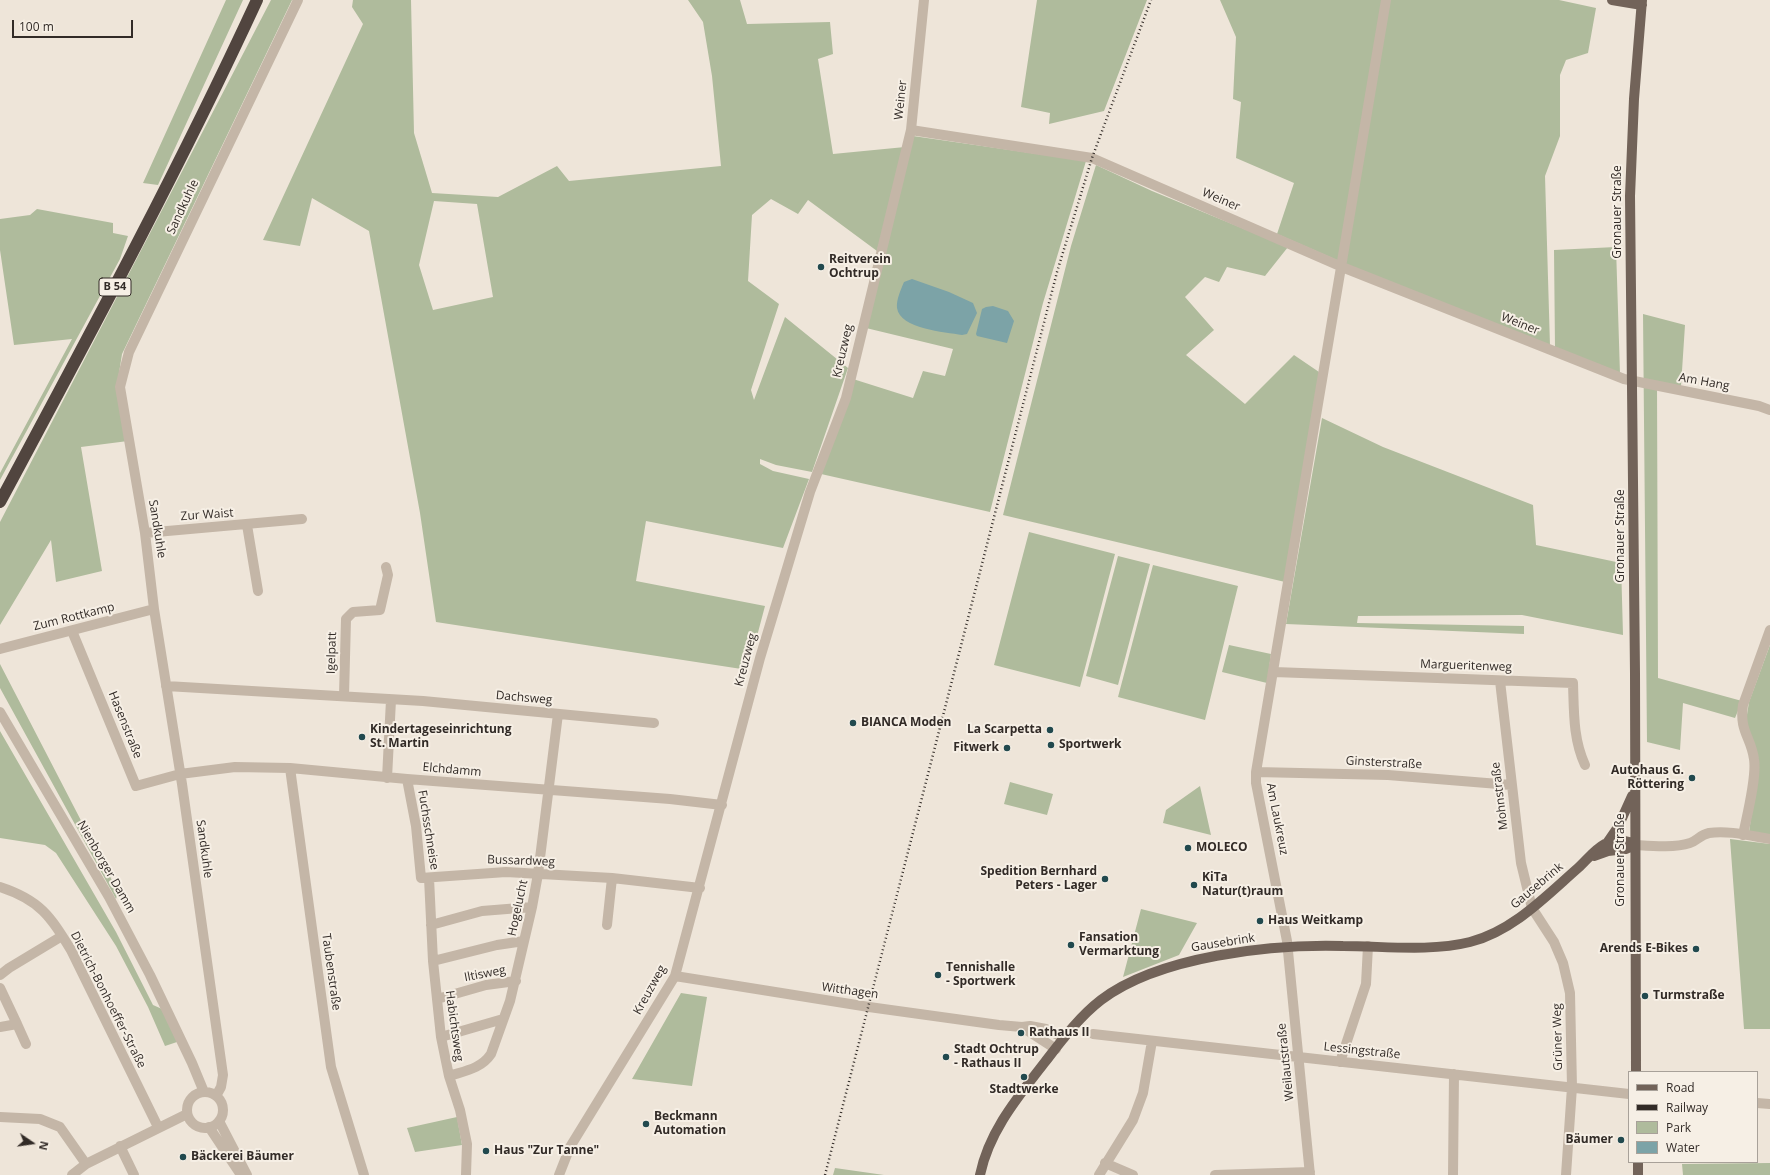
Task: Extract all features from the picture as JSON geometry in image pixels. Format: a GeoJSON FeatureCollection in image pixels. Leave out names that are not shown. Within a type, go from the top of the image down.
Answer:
{"type":"FeatureCollection","features":[{"type":"Feature","properties":{"kind":"highway","name":"B 54"},"geometry":{"type":"LineString","coordinates":[[0,502],[104,309],[205,110],[257,0]]}},
{"type":"Feature","properties":{"kind":"main road"},"geometry":{"type":"LineString","coordinates":[[1612,0],[1642,2]]}},
{"type":"Feature","properties":{"kind":"main road","name":"Gronauer Straße"},"geometry":{"type":"LineString","coordinates":[[1636,1071],[1630,196],[1634,99],[1642,2]]}},
{"type":"Feature","properties":{"kind":"main road","name":"Gausebrink"},"geometry":{"type":"LineString","coordinates":[[980,1175],[986,1151],[999,1124],[1056,1048],[1087,1011],[1102,999],[1124,986],[1147,974],[1208,958],[1288,947],[1440,947],[1470,942],[1500,930],[1532,908],[1592,856],[1595,850],[1607,843],[1618,827],[1634,790]]}},
{"type":"Feature","properties":{"kind":"main road"},"geometry":{"type":"LineString","coordinates":[[1607,843],[1628,841],[1635,845]]}},
{"type":"Feature","properties":{"kind":"main road","name":"Gausebrink"},"geometry":{"type":"LineString","coordinates":[[1592,856],[1608,851],[1626,849],[1635,845]]}},
{"type":"Feature","properties":{"kind":"main road"},"geometry":{"type":"LineString","coordinates":[[1638,1163],[1638,1175]]}},
{"type":"Feature","properties":{"kind":"street","name":"Sandkuhle"},"geometry":{"type":"LineString","coordinates":[[216,1096],[221,1087],[223,1075],[180,774],[154,610],[145,533],[120,387],[129,352],[298,0]]}},
{"type":"Feature","properties":{"kind":"street","name":"Weiner"},"geometry":{"type":"LineString","coordinates":[[924,0],[911,130],[1092,158],[1342,267],[1632,382]]}},
{"type":"Feature","properties":{"kind":"street","name":"Am Laukreuz"},"geometry":{"type":"LineString","coordinates":[[1288,947],[1256,782],[1256,772],[1386,0]]}},
{"type":"Feature","properties":{"kind":"street","name":"Kreuzweg"},"geometry":{"type":"LineString","coordinates":[[559,1175],[574,1141],[675,976],[700,888],[760,658],[803,514],[846,398],[911,130]]}},
{"type":"Feature","properties":{"kind":"street","name":"Am Hang"},"geometry":{"type":"LineString","coordinates":[[1632,382],[1760,406],[1770,410]]}},
{"type":"Feature","properties":{"kind":"street","name":"Zur Waist"},"geometry":{"type":"LineString","coordinates":[[145,533],[302,520]]}},
{"type":"Feature","properties":{"kind":"street","name":"Zur Waist"},"geometry":{"type":"LineString","coordinates":[[247,525],[258,590]]}},
{"type":"Feature","properties":{"kind":"street","name":"Igelpatt"},"geometry":{"type":"LineString","coordinates":[[344,696],[346,619],[353,612],[380,610],[388,575],[386,567]]}},
{"type":"Feature","properties":{"kind":"street","name":"Zum Rottkamp"},"geometry":{"type":"LineString","coordinates":[[0,649],[154,610]]}},
{"type":"Feature","properties":{"kind":"street"},"geometry":{"type":"LineString","coordinates":[[1744,835],[1754,773],[1754,759],[1742,728],[1741,717],[1743,705],[1770,630]]}},
{"type":"Feature","properties":{"kind":"street","name":"Hasenstraße"},"geometry":{"type":"LineString","coordinates":[[72,631],[136,786],[180,774]]}},
{"type":"Feature","properties":{"kind":"street","name":"Margueritenweg"},"geometry":{"type":"LineString","coordinates":[[1274,672],[1573,683],[1574,731],[1578,750],[1585,765]]}},
{"type":"Feature","properties":{"kind":"street","name":"Mohnstraße"},"geometry":{"type":"LineString","coordinates":[[1500,681],[1521,863],[1532,908]]}},
{"type":"Feature","properties":{"kind":"street","name":"Dachsweg"},"geometry":{"type":"LineString","coordinates":[[166,686],[344,696],[654,723]]}},
{"type":"Feature","properties":{"kind":"street"},"geometry":{"type":"LineString","coordinates":[[387,778],[391,700]]}},
{"type":"Feature","properties":{"kind":"street","name":"Nienborger Damm"},"geometry":{"type":"LineString","coordinates":[[0,712],[109,897],[150,975],[181,1039],[199,1094]]}},
{"type":"Feature","properties":{"kind":"street","name":"Hogelucht"},"geometry":{"type":"LineString","coordinates":[[449,1076],[480,1066],[487,1061],[491,1054],[516,981],[538,874],[558,714]]}},
{"type":"Feature","properties":{"kind":"street","name":"Elchdamm"},"geometry":{"type":"LineString","coordinates":[[180,774],[235,766],[290,768],[407,780],[670,799],[722,805]]}},
{"type":"Feature","properties":{"kind":"street","name":"Taubenstraße"},"geometry":{"type":"LineString","coordinates":[[290,768],[331,1067],[364,1175]]}},
{"type":"Feature","properties":{"kind":"street","name":"Ginsterstraße"},"geometry":{"type":"LineString","coordinates":[[1256,772],[1388,775],[1511,785]]}},
{"type":"Feature","properties":{"kind":"street","name":"Fuchsschneise"},"geometry":{"type":"LineString","coordinates":[[407,780],[416,826],[422,878],[429,878]]}},
{"type":"Feature","properties":{"kind":"street"},"geometry":{"type":"LineString","coordinates":[[1635,845],[1682,845],[1692,843],[1700,836],[1709,833],[1744,835],[1770,839]]}},
{"type":"Feature","properties":{"kind":"street","name":"Bussardweg"},"geometry":{"type":"LineString","coordinates":[[429,878],[478,873],[538,874],[612,878],[700,888]]}},
{"type":"Feature","properties":{"kind":"street","name":"Habichtsweg"},"geometry":{"type":"LineString","coordinates":[[429,878],[433,961],[441,1037],[449,1076],[460,1110],[467,1144],[466,1175]]}},
{"type":"Feature","properties":{"kind":"street"},"geometry":{"type":"LineString","coordinates":[[607,925],[612,878]]}},
{"type":"Feature","properties":{"kind":"street","name":"Dietrich-Bonhoeffer-Straße"},"geometry":{"type":"LineString","coordinates":[[0,887],[20,893],[38,905],[54,923],[71,950],[135,1083],[158,1127]]}},
{"type":"Feature","properties":{"kind":"street"},"geometry":{"type":"LineString","coordinates":[[431,925],[482,910],[532,906]]}},
{"type":"Feature","properties":{"kind":"street","name":"Grüner Weg"},"geometry":{"type":"LineString","coordinates":[[1532,908],[1554,942],[1563,963],[1570,993],[1572,1087],[1566,1175]]}},
{"type":"Feature","properties":{"kind":"street"},"geometry":{"type":"LineString","coordinates":[[0,975],[62,936]]}},
{"type":"Feature","properties":{"kind":"street"},"geometry":{"type":"LineString","coordinates":[[433,961],[497,945],[524,941]]}},
{"type":"Feature","properties":{"kind":"street"},"geometry":{"type":"LineString","coordinates":[[1340,1062],[1366,984],[1368,946]]}},
{"type":"Feature","properties":{"kind":"street","name":"Weilautstraße"},"geometry":{"type":"LineString","coordinates":[[1288,947],[1310,1173]]}},
{"type":"Feature","properties":{"kind":"street","name":"Witthagen"},"geometry":{"type":"LineString","coordinates":[[675,976],[861,1006],[1022,1027],[1030,1026],[1046,1029],[1064,1038]]}},
{"type":"Feature","properties":{"kind":"street","name":"Iltisweg"},"geometry":{"type":"LineString","coordinates":[[437,999],[486,985],[516,981]]}},
{"type":"Feature","properties":{"kind":"street"},"geometry":{"type":"LineString","coordinates":[[0,988],[26,1044]]}},
{"type":"Feature","properties":{"kind":"street"},"geometry":{"type":"LineString","coordinates":[[441,1037],[503,1019]]}},
{"type":"Feature","properties":{"kind":"street"},"geometry":{"type":"LineString","coordinates":[[0,1027],[17,1024]]}},
{"type":"Feature","properties":{"kind":"street","name":"Witthagen"},"geometry":{"type":"LineString","coordinates":[[1022,1027],[1056,1048]]}},
{"type":"Feature","properties":{"kind":"street","name":"Lessingstraße"},"geometry":{"type":"LineString","coordinates":[[1093,1034],[1628,1094]]}},
{"type":"Feature","properties":{"kind":"street"},"geometry":{"type":"LineString","coordinates":[[1098,1175],[1133,1120],[1143,1093],[1152,1041]]}},
{"type":"Feature","properties":{"kind":"street"},"geometry":{"type":"LineString","coordinates":[[1452,1175],[1454,1074]]}},
{"type":"Feature","properties":{"kind":"street"},"geometry":{"type":"LineString","coordinates":[[199,1094],[216,1096],[222,1105],[222,1116],[219,1121],[209,1127],[197,1126],[193,1123],[188,1114],[188,1104],[199,1094]]}},
{"type":"Feature","properties":{"kind":"street"},"geometry":{"type":"LineString","coordinates":[[1758,1103],[1770,1104]]}},
{"type":"Feature","properties":{"kind":"street"},"geometry":{"type":"LineString","coordinates":[[72,1175],[86,1164],[120,1146],[188,1114]]}},
{"type":"Feature","properties":{"kind":"street"},"geometry":{"type":"LineString","coordinates":[[0,1118],[40,1119],[60,1127],[86,1164]]}},
{"type":"Feature","properties":{"kind":"street"},"geometry":{"type":"LineString","coordinates":[[219,1121],[223,1132],[247,1175]]}},
{"type":"Feature","properties":{"kind":"street"},"geometry":{"type":"LineString","coordinates":[[209,1127],[241,1175]]}},
{"type":"Feature","properties":{"kind":"street"},"geometry":{"type":"LineString","coordinates":[[120,1146],[134,1175]]}},
{"type":"Feature","properties":{"kind":"street"},"geometry":{"type":"LineString","coordinates":[[1105,1163],[1133,1175]]}},
{"type":"Feature","properties":{"kind":"street"},"geometry":{"type":"LineString","coordinates":[[1215,1175],[1310,1173]]}},
{"type":"Feature","properties":{"kind":"green space"},"geometry":{"type":"Polygon","coordinates":[[[226,0],[243,0],[158,185],[143,183],[226,0]]]}},
{"type":"Feature","properties":{"kind":"green space"},"geometry":{"type":"Polygon","coordinates":[[[271,0],[292,0],[122,354],[117,386],[128,441],[81,447],[102,571],[56,582],[51,540],[0,625],[0,522],[271,0]]]}},
{"type":"Feature","properties":{"kind":"green space"},"geometry":{"type":"Polygon","coordinates":[[[353,0],[411,0],[414,133],[432,193],[498,197],[557,166],[569,181],[721,166],[712,76],[703,22],[688,0],[740,0],[747,24],[830,22],[833,54],[818,59],[833,154],[905,147],[877,251],[808,200],[798,214],[771,199],[752,215],[748,281],[779,304],[751,390],[754,400],[785,317],[848,368],[812,472],[776,465],[760,459],[760,464],[773,471],[809,479],[783,548],[646,521],[636,581],[765,606],[748,670],[436,622],[420,513],[369,231],[312,198],[300,246],[263,240],[363,24],[352,7],[353,0]],[[434,201],[419,265],[433,310],[493,297],[477,204],[434,201]]]}},
{"type":"Feature","properties":{"kind":"green space"},"geometry":{"type":"Polygon","coordinates":[[[1037,0],[1147,0],[1104,111],[1049,124],[1050,113],[1021,107],[1037,0]]]}},
{"type":"Feature","properties":{"kind":"green space"},"geometry":{"type":"Polygon","coordinates":[[[1220,0],[1383,0],[1339,261],[1277,234],[1294,183],[1236,158],[1241,102],[1233,99],[1236,37],[1220,0]]]}},
{"type":"Feature","properties":{"kind":"green space"},"geometry":{"type":"Polygon","coordinates":[[[1390,0],[1559,0],[1596,8],[1588,53],[1566,60],[1560,75],[1560,136],[1545,176],[1550,346],[1345,266],[1390,0]]]}},
{"type":"Feature","properties":{"kind":"green space"},"geometry":{"type":"Polygon","coordinates":[[[913,136],[1086,161],[1043,303],[990,512],[821,474],[853,379],[913,398],[923,371],[945,376],[953,349],[866,328],[913,136]]]}},
{"type":"Feature","properties":{"kind":"green space"},"geometry":{"type":"Polygon","coordinates":[[[1096,165],[1152,191],[1288,247],[1265,276],[1227,267],[1219,282],[1205,277],[1185,297],[1214,330],[1186,355],[1245,404],[1294,355],[1319,372],[1285,582],[1003,515],[1071,246],[1096,165]]]}},
{"type":"Feature","properties":{"kind":"green space"},"geometry":{"type":"Polygon","coordinates":[[[37,209],[113,223],[113,233],[128,236],[120,259],[0,480],[0,473],[72,339],[14,345],[0,250],[0,219],[30,215],[37,209]]]}},
{"type":"Feature","properties":{"kind":"green space"},"geometry":{"type":"Polygon","coordinates":[[[1616,247],[1620,374],[1555,348],[1554,250],[1616,247]]]}},
{"type":"Feature","properties":{"kind":"green space"},"geometry":{"type":"Polygon","coordinates":[[[1643,314],[1685,325],[1681,386],[1657,383],[1658,678],[1742,701],[1735,718],[1683,703],[1680,750],[1647,742],[1643,314]]]}},
{"type":"Feature","properties":{"kind":"green space"},"geometry":{"type":"Polygon","coordinates":[[[1322,418],[1383,447],[1533,505],[1536,545],[1621,563],[1623,635],[1522,615],[1358,616],[1357,623],[1524,626],[1524,634],[1286,624],[1322,418]]]}},
{"type":"Feature","properties":{"kind":"green space"},"geometry":{"type":"Polygon","coordinates":[[[1029,532],[1115,554],[1080,687],[994,665],[1029,532]]]}},
{"type":"Feature","properties":{"kind":"green space"},"geometry":{"type":"Polygon","coordinates":[[[1118,556],[1150,564],[1118,685],[1086,676],[1118,556]]]}},
{"type":"Feature","properties":{"kind":"green space"},"geometry":{"type":"Polygon","coordinates":[[[1153,565],[1238,586],[1205,720],[1118,697],[1153,565]]]}},
{"type":"Feature","properties":{"kind":"green space"},"geometry":{"type":"Polygon","coordinates":[[[1229,645],[1271,654],[1267,683],[1222,672],[1229,645]]]}},
{"type":"Feature","properties":{"kind":"green space"},"geometry":{"type":"Polygon","coordinates":[[[1770,645],[1770,835],[1749,832],[1758,771],[1746,721],[1749,702],[1770,645]]]}},
{"type":"Feature","properties":{"kind":"green space"},"geometry":{"type":"Polygon","coordinates":[[[0,664],[118,892],[116,899],[0,688],[0,664]]]}},
{"type":"Feature","properties":{"kind":"green space"},"geometry":{"type":"Polygon","coordinates":[[[0,731],[116,932],[153,1005],[162,1009],[180,1041],[165,1046],[148,1007],[116,946],[56,853],[45,845],[0,838],[0,731]]]}},
{"type":"Feature","properties":{"kind":"green space"},"geometry":{"type":"Polygon","coordinates":[[[1010,782],[1053,794],[1047,815],[1004,804],[1010,782]]]}},
{"type":"Feature","properties":{"kind":"green space"},"geometry":{"type":"Polygon","coordinates":[[[1200,786],[1211,835],[1163,823],[1166,810],[1200,786]]]}},
{"type":"Feature","properties":{"kind":"green space"},"geometry":{"type":"Polygon","coordinates":[[[1730,839],[1770,844],[1770,1029],[1744,1029],[1730,839]]]}},
{"type":"Feature","properties":{"kind":"green space"},"geometry":{"type":"Polygon","coordinates":[[[1141,909],[1197,923],[1179,955],[1123,977],[1141,909]]]}},
{"type":"Feature","properties":{"kind":"green space"},"geometry":{"type":"Polygon","coordinates":[[[681,993],[707,997],[692,1086],[632,1079],[681,993]]]}},
{"type":"Feature","properties":{"kind":"green space"},"geometry":{"type":"Polygon","coordinates":[[[457,1117],[462,1145],[415,1152],[407,1128],[457,1117]]]}},
{"type":"Feature","properties":{"kind":"green space"},"geometry":{"type":"Polygon","coordinates":[[[1770,1163],[1770,1175],[1683,1175],[1682,1164],[1770,1163]]]}},
{"type":"Feature","properties":{"kind":"green space"},"geometry":{"type":"Polygon","coordinates":[[[835,1168],[884,1175],[833,1175],[835,1168]]]}},
{"type":"Feature","properties":{"kind":"water"},"geometry":{"type":"Polygon","coordinates":[[[912,279],[949,292],[973,303],[977,313],[967,334],[962,335],[924,328],[906,321],[900,315],[897,308],[899,295],[904,282],[912,279]]]}},
{"type":"Feature","properties":{"kind":"water"},"geometry":{"type":"Polygon","coordinates":[[[993,306],[1008,311],[1014,321],[1007,343],[977,336],[976,334],[982,309],[993,306]]]}},
{"type":"Feature","properties":{"kind":"railway"},"geometry":{"type":"LineString","coordinates":[[825,1175],[1057,272],[1092,158],[1151,0]]}},
{"type":"Feature","properties":{"kind":"place","name":"Reitverein Ochtrup"},"geometry":{"type":"Point","coordinates":[821,267]}},
{"type":"Feature","properties":{"kind":"place","name":"BIANCA Moden"},"geometry":{"type":"Point","coordinates":[853,723]}},
{"type":"Feature","properties":{"kind":"place","name":"La Scarpetta"},"geometry":{"type":"Point","coordinates":[1050,730]}},
{"type":"Feature","properties":{"kind":"place","name":"Kindertageseinrichtung St. Martin"},"geometry":{"type":"Point","coordinates":[362,737]}},
{"type":"Feature","properties":{"kind":"place","name":"Sportwerk"},"geometry":{"type":"Point","coordinates":[1051,745]}},
{"type":"Feature","properties":{"kind":"place","name":"Fitwerk"},"geometry":{"type":"Point","coordinates":[1007,748]}},
{"type":"Feature","properties":{"kind":"place","name":"Autohaus G. Röttering"},"geometry":{"type":"Point","coordinates":[1692,778]}},
{"type":"Feature","properties":{"kind":"place","name":"MOLECO"},"geometry":{"type":"Point","coordinates":[1188,848]}},
{"type":"Feature","properties":{"kind":"place","name":"Spedition Bernhard Peters - Lager"},"geometry":{"type":"Point","coordinates":[1105,879]}},
{"type":"Feature","properties":{"kind":"place","name":"KiTa Natur(t)raum"},"geometry":{"type":"Point","coordinates":[1194,885]}},
{"type":"Feature","properties":{"kind":"place","name":"Haus Weitkamp"},"geometry":{"type":"Point","coordinates":[1260,921]}},
{"type":"Feature","properties":{"kind":"place","name":"Fansation Vermarktung"},"geometry":{"type":"Point","coordinates":[1071,945]}},
{"type":"Feature","properties":{"kind":"place","name":"Arends E-Bikes"},"geometry":{"type":"Point","coordinates":[1696,949]}},
{"type":"Feature","properties":{"kind":"place","name":"Tennishalle - Sportwerk"},"geometry":{"type":"Point","coordinates":[938,975]}},
{"type":"Feature","properties":{"kind":"place","name":"Turmstraße"},"geometry":{"type":"Point","coordinates":[1645,996]}},
{"type":"Feature","properties":{"kind":"place","name":"Rathaus II"},"geometry":{"type":"Point","coordinates":[1021,1033]}},
{"type":"Feature","properties":{"kind":"place","name":"Stadt Ochtrup - Rathaus II"},"geometry":{"type":"Point","coordinates":[946,1057]}},
{"type":"Feature","properties":{"kind":"place","name":"Stadtwerke"},"geometry":{"type":"Point","coordinates":[1024,1077]}},
{"type":"Feature","properties":{"kind":"place","name":"Beckmann Automation"},"geometry":{"type":"Point","coordinates":[646,1124]}},
{"type":"Feature","properties":{"kind":"place","name":"Bäumer"},"geometry":{"type":"Point","coordinates":[1621,1140]}},
{"type":"Feature","properties":{"kind":"place","name":"Haus \"Zur Tanne\""},"geometry":{"type":"Point","coordinates":[486,1151]}},
{"type":"Feature","properties":{"kind":"place","name":"Bäckerei Bäumer"},"geometry":{"type":"Point","coordinates":[183,1157]}}]}
